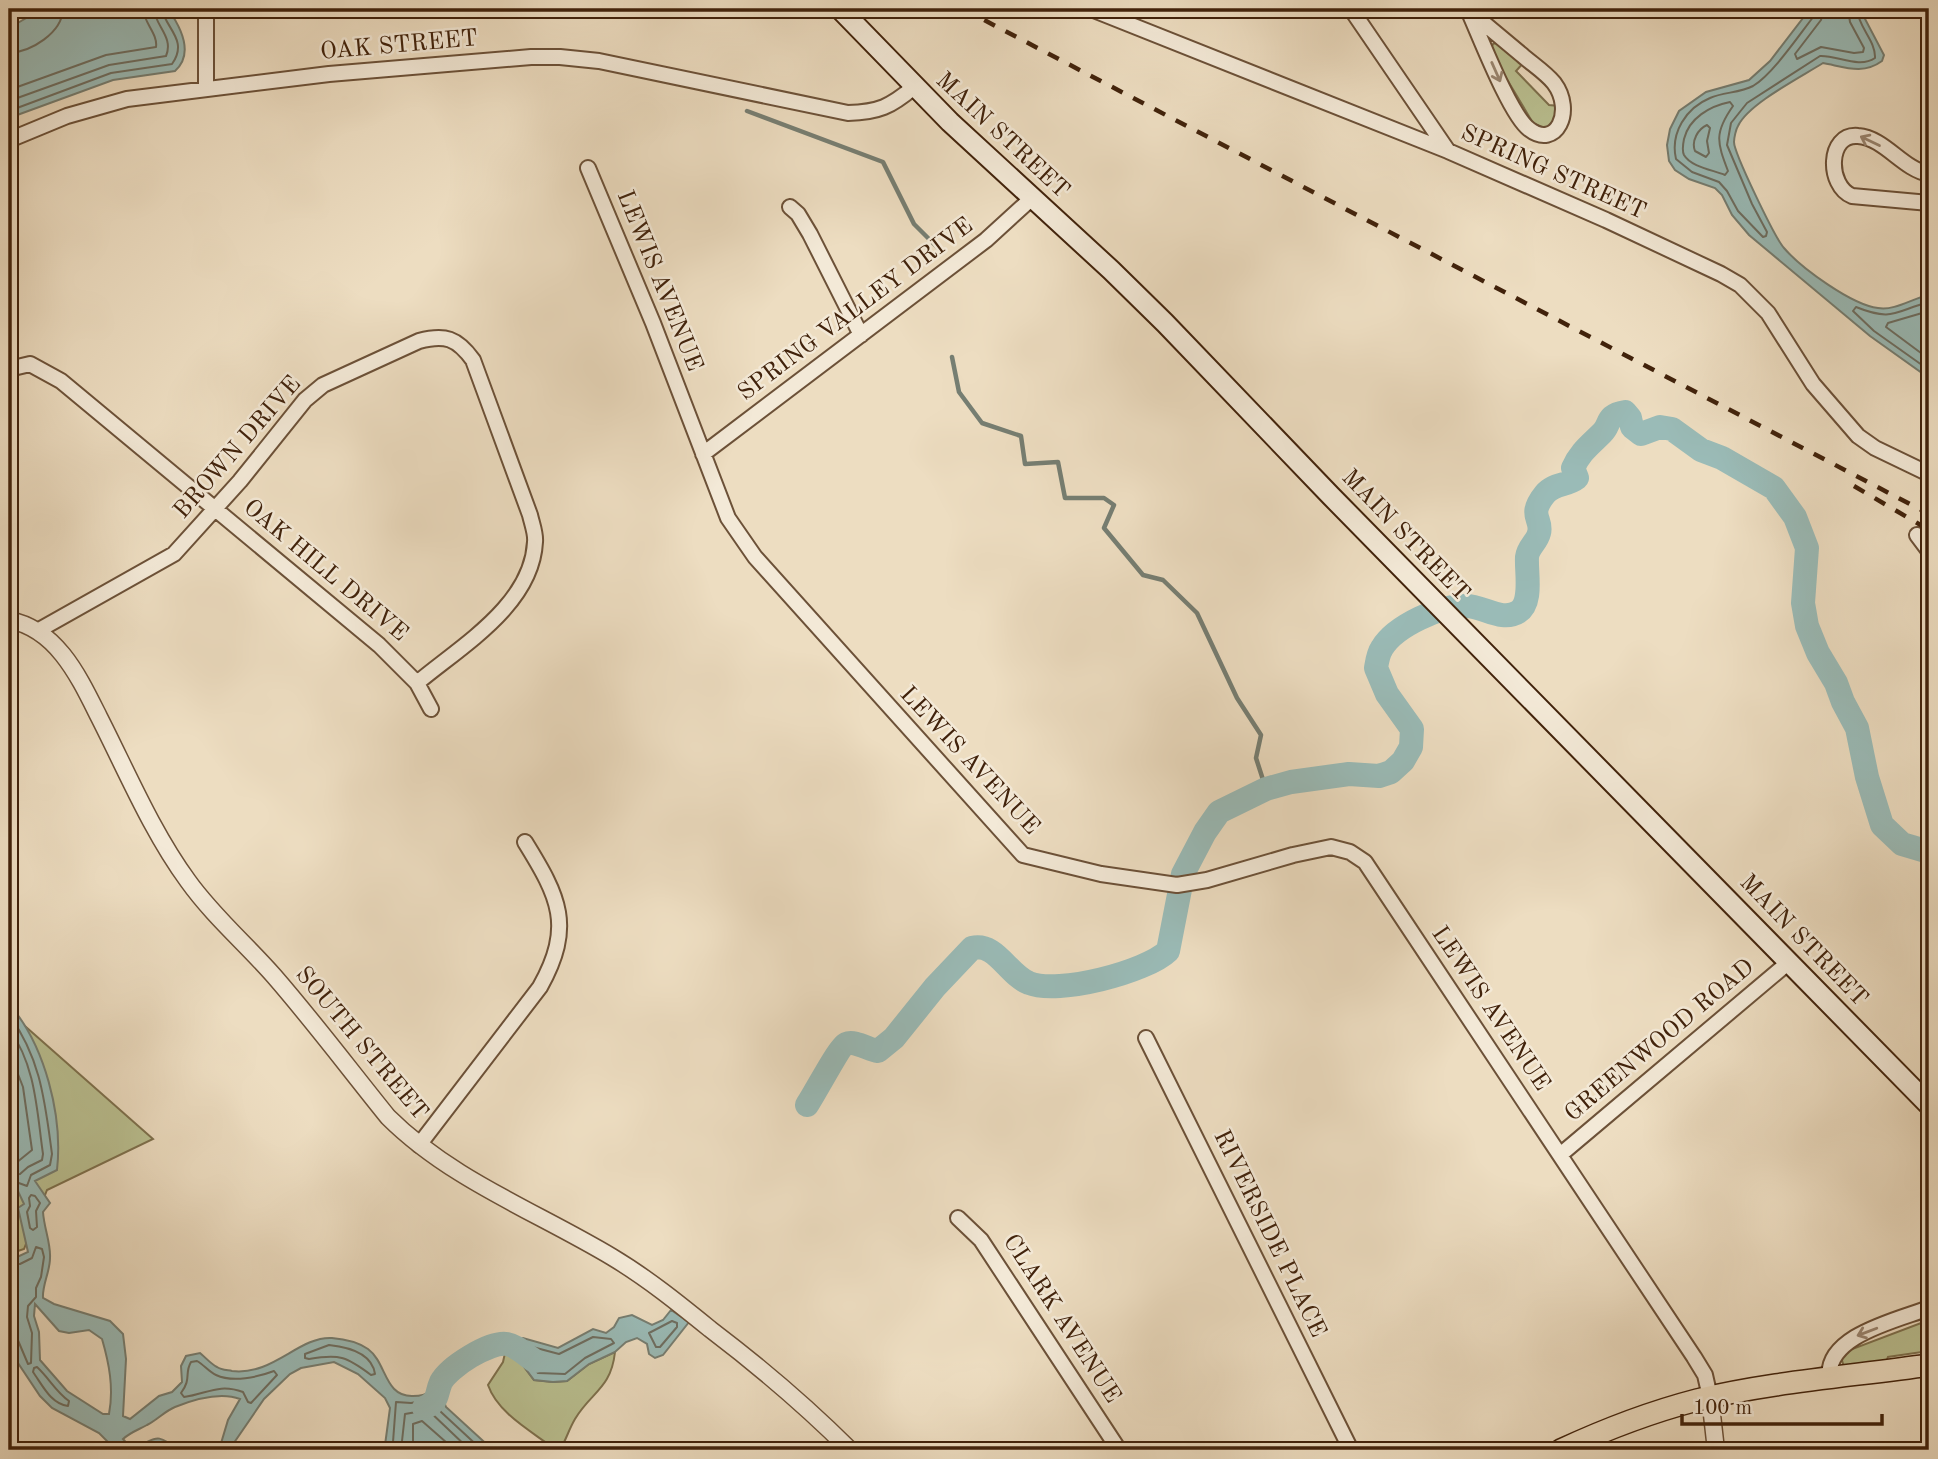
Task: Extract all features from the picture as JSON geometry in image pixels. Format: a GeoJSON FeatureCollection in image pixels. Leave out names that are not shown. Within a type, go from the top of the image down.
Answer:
{"type":"FeatureCollection","features":[{"type":"Feature","properties":{"kind":"main road","name":"MAIN STREET"},"geometry":{"type":"LineString","coordinates":[[840,9],[914,87],[1165,323],[1453,621],[1929,1105]]}},
{"type":"Feature","properties":{"kind":"main road"},"geometry":{"type":"LineString","coordinates":[[1561,1450],[1630,1422],[1710,1397],[1929,1365]]}},
{"type":"Feature","properties":{"kind":"street"},"geometry":{"type":"LineString","coordinates":[[206,9],[206,88]]}},
{"type":"Feature","properties":{"kind":"street","name":"SPRING STREET"},"geometry":{"type":"LineString","coordinates":[[1091,9],[1448,151],[1697,262],[1740,285],[1768,313],[1814,384],[1845,423],[1875,448],[1929,474]]}},
{"type":"Feature","properties":{"kind":"street"},"geometry":{"type":"LineString","coordinates":[[1351,9],[1448,151]]}},
{"type":"Feature","properties":{"kind":"street"},"geometry":{"type":"LineString","coordinates":[[1468,9],[1554,83],[1565,110],[1563,120],[1555,130],[1546,134],[1537,133],[1522,122],[1468,9]]}},
{"type":"Feature","properties":{"kind":"street","name":"OAK STREET"},"geometry":{"type":"LineString","coordinates":[[9,140],[68,116],[127,99],[329,74],[531,57],[599,61],[848,113],[879,111],[914,87]]}},
{"type":"Feature","properties":{"kind":"street"},"geometry":{"type":"LineString","coordinates":[[1929,174],[1901,162],[1891,152],[1866,137],[1857,135],[1848,136],[1838,145],[1833,164],[1837,185],[1852,196],[1929,203]]}},
{"type":"Feature","properties":{"kind":"street","name":"LEWIS AVENUE"},"geometry":{"type":"LineString","coordinates":[[588,169],[653,323],[728,518],[755,556],[1023,855],[1101,874],[1183,884],[1331,847],[1350,852],[1365,862],[1694,1357],[1704,1375],[1710,1397]]}},
{"type":"Feature","properties":{"kind":"street","name":"SPRING VALLEY DRIVE"},"geometry":{"type":"LineString","coordinates":[[703,454],[986,240],[1032,198]]}},
{"type":"Feature","properties":{"kind":"street"},"geometry":{"type":"LineString","coordinates":[[790,206],[810,233],[861,335]]}},
{"type":"Feature","properties":{"kind":"street","name":"BROWN DRIVE"},"geometry":{"type":"LineString","coordinates":[[39,631],[174,554],[216,508],[291,416],[323,385],[419,341],[435,337],[451,340],[465,349],[473,360],[530,515],[536,540],[531,566],[522,589],[507,609],[417,683]]}},
{"type":"Feature","properties":{"kind":"street","name":"OAK HILL DRIVE"},"geometry":{"type":"LineString","coordinates":[[9,369],[30,364],[61,381],[379,645],[417,683],[431,709]]}},
{"type":"Feature","properties":{"kind":"street"},"geometry":{"type":"LineString","coordinates":[[1917,535],[1929,551]]}},
{"type":"Feature","properties":{"kind":"street","name":"SOUTH STREET"},"geometry":{"type":"LineString","coordinates":[[9,620],[21,622],[39,631],[55,645],[83,685],[162,840],[187,880],[201,899],[293,998],[388,1117],[419,1145],[609,1255],[659,1288],[797,1398],[850,1450]]}},
{"type":"Feature","properties":{"kind":"street"},"geometry":{"type":"LineString","coordinates":[[419,1145],[540,987],[554,958],[559,939],[556,901],[550,883],[525,842]]}},
{"type":"Feature","properties":{"kind":"street","name":"GREENWOOD ROAD"},"geometry":{"type":"LineString","coordinates":[[1560,1155],[1789,962]]}},
{"type":"Feature","properties":{"kind":"street","name":"RIVERSIDE PLACE"},"geometry":{"type":"LineString","coordinates":[[1146,1038],[1351,1450]]}},
{"type":"Feature","properties":{"kind":"street","name":"CLARK AVENUE"},"geometry":{"type":"LineString","coordinates":[[958,1218],[981,1240],[1119,1450]]}},
{"type":"Feature","properties":{"kind":"street"},"geometry":{"type":"LineString","coordinates":[[1830,1379],[1833,1356],[1845,1343],[1929,1308]]}},
{"type":"Feature","properties":{"kind":"street"},"geometry":{"type":"LineString","coordinates":[[1710,1397],[1716,1450]]}},
{"type":"Feature","properties":{"kind":"green space"},"geometry":{"type":"Polygon","coordinates":[[[1498,42],[1525,61],[1516,71],[1549,105],[1559,106],[1562,113],[1551,127],[1533,123],[1490,51],[1493,44],[1498,42]]]}},
{"type":"Feature","properties":{"kind":"green space"},"geometry":{"type":"Polygon","coordinates":[[[9,1012],[153,1139],[47,1190],[24,1249],[9,1254],[9,1012]]]}},
{"type":"Feature","properties":{"kind":"green space"},"geometry":{"type":"Polygon","coordinates":[[[1929,1320],[1929,1351],[1888,1357],[1886,1362],[1844,1367],[1841,1357],[1847,1351],[1929,1320]]]}},
{"type":"Feature","properties":{"kind":"green space"},"geometry":{"type":"Polygon","coordinates":[[[507,1344],[534,1380],[553,1382],[567,1381],[589,1364],[615,1352],[605,1382],[575,1419],[560,1450],[556,1450],[508,1414],[488,1385],[503,1362],[507,1344]]]}},
{"type":"Feature","properties":{"kind":"water"},"geometry":{"type":"Polygon","coordinates":[[[42,9],[168,9],[181,31],[184,56],[175,71],[113,80],[9,118],[9,28],[42,9]]]}},
{"type":"Feature","properties":{"kind":"water"},"geometry":{"type":"Polygon","coordinates":[[[1810,9],[1863,9],[1864,17],[1884,55],[1882,61],[1861,69],[1823,63],[1789,83],[1763,100],[1744,118],[1735,134],[1736,149],[1779,241],[1814,275],[1841,293],[1878,308],[1891,308],[1929,295],[1929,378],[1870,336],[1749,235],[1715,188],[1689,179],[1675,170],[1669,161],[1667,145],[1670,129],[1679,111],[1706,92],[1749,80],[1770,61],[1810,9]]]}},
{"type":"Feature","properties":{"kind":"water"},"geometry":{"type":"Polygon","coordinates":[[[9,1004],[22,1021],[42,1060],[57,1127],[57,1170],[35,1181],[50,1203],[43,1212],[50,1263],[43,1298],[54,1304],[110,1321],[123,1334],[126,1359],[123,1416],[130,1419],[159,1396],[172,1392],[182,1382],[181,1366],[186,1356],[200,1353],[220,1369],[247,1371],[260,1368],[308,1343],[332,1338],[351,1341],[368,1349],[379,1362],[391,1385],[404,1395],[426,1394],[439,1381],[446,1387],[442,1396],[446,1407],[493,1450],[389,1450],[385,1445],[390,1408],[385,1398],[358,1374],[334,1362],[301,1368],[290,1374],[264,1399],[229,1450],[219,1450],[228,1420],[240,1399],[216,1396],[175,1407],[123,1439],[130,1447],[158,1438],[178,1450],[111,1450],[108,1442],[99,1433],[52,1408],[40,1396],[18,1363],[9,1332],[15,1299],[9,1275],[9,1237],[15,1258],[28,1252],[18,1208],[24,1204],[17,1189],[9,1193],[9,1004]],[[35,1304],[40,1360],[67,1391],[103,1414],[109,1414],[110,1376],[102,1339],[89,1330],[69,1333],[59,1331],[35,1304]]]}},
{"type":"Feature","properties":{"kind":"water"},"geometry":{"type":"Polygon","coordinates":[[[671,1310],[689,1322],[663,1355],[655,1358],[649,1354],[647,1344],[637,1338],[589,1364],[567,1381],[534,1380],[507,1344],[523,1338],[558,1348],[593,1329],[606,1333],[614,1327],[619,1318],[632,1315],[652,1325],[663,1320],[671,1310]]]}},
{"type":"Feature","properties":{"kind":"waterway"},"geometry":{"type":"LineString","coordinates":[[747,111],[883,162],[914,224],[942,252]]}},
{"type":"Feature","properties":{"kind":"waterway"},"geometry":{"type":"LineString","coordinates":[[952,357],[959,392],[982,423],[1021,436],[1025,464],[1058,462],[1065,498],[1104,498],[1114,505],[1104,528],[1143,575],[1163,580],[1197,613],[1237,698],[1261,735],[1256,758],[1266,789]]}},
{"type":"Feature","properties":{"kind":"waterway"},"geometry":{"type":"LineString","coordinates":[[807,1105],[846,1044],[854,1043],[878,1051],[894,1038],[935,987],[972,948],[988,950],[1022,979],[1042,986],[1080,984],[1141,967],[1168,951],[1183,874],[1219,812],[1266,789],[1291,782],[1349,774],[1379,776],[1391,772],[1403,761],[1411,747],[1412,729],[1387,694],[1376,668],[1382,648],[1408,625],[1444,609],[1466,606],[1512,615],[1523,608],[1528,587],[1527,557],[1540,528],[1537,507],[1552,488],[1577,478],[1573,468],[1579,457],[1605,430],[1611,418],[1619,413],[1625,412],[1632,427],[1641,434],[1660,427],[1672,429],[1701,450],[1722,458],[1774,488],[1795,517],[1807,548],[1803,603],[1807,626],[1857,728],[1867,777],[1882,825],[1902,844],[1929,852]]}},
{"type":"Feature","properties":{"kind":"waterway"},"geometry":{"type":"LineString","coordinates":[[424,1408],[435,1400],[445,1376],[481,1351],[507,1344],[535,1361]]}},
{"type":"Feature","properties":{"kind":"railway"},"geometry":{"type":"LineString","coordinates":[[963,9],[1929,514]]}},
{"type":"Feature","properties":{"kind":"railway"},"geometry":{"type":"LineString","coordinates":[[1854,486],[1929,530]]}}]}
